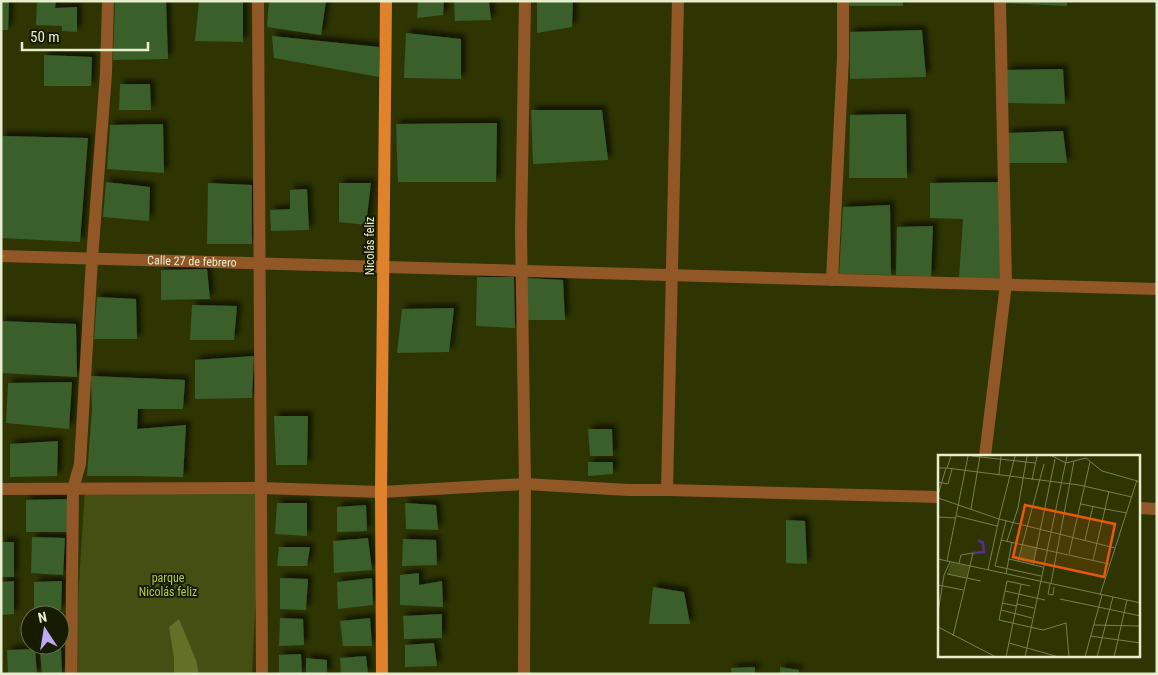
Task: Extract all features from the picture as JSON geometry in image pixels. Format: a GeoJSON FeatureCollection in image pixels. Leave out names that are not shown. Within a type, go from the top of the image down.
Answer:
{"type":"FeatureCollection","features":[{"type":"Feature","properties":{"kind":"main road","name":"Nicolás feliz"},"geometry":{"type":"LineString","coordinates":[[382,674],[386,1]]}},
{"type":"Feature","properties":{"kind":"street"},"geometry":{"type":"LineString","coordinates":[[70,674],[73,489],[80,464],[92,259],[106,73],[108,1]]}},
{"type":"Feature","properties":{"kind":"street"},"geometry":{"type":"LineString","coordinates":[[258,1],[262,674]]}},
{"type":"Feature","properties":{"kind":"street"},"geometry":{"type":"LineString","coordinates":[[524,674],[525,484],[521,222],[525,1]]}},
{"type":"Feature","properties":{"kind":"street"},"geometry":{"type":"LineString","coordinates":[[667,490],[678,1]]}},
{"type":"Feature","properties":{"kind":"street"},"geometry":{"type":"LineString","coordinates":[[832,280],[843,58],[843,1]]}},
{"type":"Feature","properties":{"kind":"street"},"geometry":{"type":"LineString","coordinates":[[985,455],[1006,284],[1000,1]]}},
{"type":"Feature","properties":{"kind":"street","name":"Calle 27 de febrero"},"geometry":{"type":"LineString","coordinates":[[1,256],[1006,284],[1157,290]]}},
{"type":"Feature","properties":{"kind":"street"},"geometry":{"type":"LineString","coordinates":[[1,489],[261,488],[382,492],[525,484],[628,490],[938,497]]}},
{"type":"Feature","properties":{"kind":"street"},"geometry":{"type":"LineString","coordinates":[[1140,508],[1157,509]]}},
{"type":"Feature","properties":{"kind":"green space","name":"parque Nicolás feliz"},"geometry":{"type":"Polygon","coordinates":[[[261,488],[252,674],[73,674],[85,489],[261,488]]]}},
{"type":"Feature","properties":{"kind":"green space"},"geometry":{"type":"Polygon","coordinates":[[[179,619],[196,660],[199,674],[174,674],[174,658],[169,627],[179,619]]]}},
{"type":"Feature","properties":{"kind":"building"},"geometry":{"type":"Polygon","coordinates":[[[1,1],[9,1],[8,30],[1,30],[1,1]]]}},
{"type":"Feature","properties":{"kind":"building"},"geometry":{"type":"Polygon","coordinates":[[[37,1],[56,1],[55,8],[77,7],[77,32],[62,31],[62,26],[36,25],[37,1]]]}},
{"type":"Feature","properties":{"kind":"building"},"geometry":{"type":"Polygon","coordinates":[[[115,1],[166,1],[168,59],[113,60],[115,1]]]}},
{"type":"Feature","properties":{"kind":"building"},"geometry":{"type":"Polygon","coordinates":[[[199,1],[243,1],[243,42],[195,41],[199,1]]]}},
{"type":"Feature","properties":{"kind":"building"},"geometry":{"type":"Polygon","coordinates":[[[269,1],[326,1],[321,35],[267,27],[269,1]]]}},
{"type":"Feature","properties":{"kind":"building"},"geometry":{"type":"Polygon","coordinates":[[[418,1],[444,1],[443,15],[417,18],[418,1]]]}},
{"type":"Feature","properties":{"kind":"building"},"geometry":{"type":"Polygon","coordinates":[[[454,1],[489,1],[491,20],[455,21],[454,1]]]}},
{"type":"Feature","properties":{"kind":"building"},"geometry":{"type":"Polygon","coordinates":[[[537,1],[573,1],[572,27],[537,33],[537,1]]]}},
{"type":"Feature","properties":{"kind":"building"},"geometry":{"type":"Polygon","coordinates":[[[848,1],[903,1],[903,6],[848,6],[848,1]]]}},
{"type":"Feature","properties":{"kind":"building"},"geometry":{"type":"Polygon","coordinates":[[[1002,1],[1067,1],[1067,6],[1002,3],[1002,1]]]}},
{"type":"Feature","properties":{"kind":"building"},"geometry":{"type":"Polygon","coordinates":[[[922,30],[926,77],[850,79],[850,32],[922,30]]]}},
{"type":"Feature","properties":{"kind":"building"},"geometry":{"type":"Polygon","coordinates":[[[406,33],[461,39],[461,79],[404,78],[406,33]]]}},
{"type":"Feature","properties":{"kind":"building"},"geometry":{"type":"Polygon","coordinates":[[[272,36],[379,47],[379,77],[274,58],[272,36]]]}},
{"type":"Feature","properties":{"kind":"building"},"geometry":{"type":"Polygon","coordinates":[[[44,55],[92,57],[91,86],[44,86],[44,55]]]}},
{"type":"Feature","properties":{"kind":"building"},"geometry":{"type":"Polygon","coordinates":[[[1063,69],[1065,104],[1007,103],[1006,70],[1063,69]]]}},
{"type":"Feature","properties":{"kind":"building"},"geometry":{"type":"Polygon","coordinates":[[[120,84],[150,84],[151,110],[119,110],[120,84]]]}},
{"type":"Feature","properties":{"kind":"building"},"geometry":{"type":"Polygon","coordinates":[[[531,110],[602,110],[608,160],[533,164],[531,110]]]}},
{"type":"Feature","properties":{"kind":"building"},"geometry":{"type":"Polygon","coordinates":[[[906,114],[907,178],[849,178],[850,115],[906,114]]]}},
{"type":"Feature","properties":{"kind":"building"},"geometry":{"type":"Polygon","coordinates":[[[497,123],[496,182],[398,182],[396,124],[497,123]]]}},
{"type":"Feature","properties":{"kind":"building"},"geometry":{"type":"Polygon","coordinates":[[[163,124],[164,173],[107,169],[110,125],[163,124]]]}},
{"type":"Feature","properties":{"kind":"building"},"geometry":{"type":"Polygon","coordinates":[[[1063,131],[1067,163],[1009,163],[1007,133],[1063,131]]]}},
{"type":"Feature","properties":{"kind":"building"},"geometry":{"type":"Polygon","coordinates":[[[1,136],[88,138],[80,242],[1,238],[1,136]]]}},
{"type":"Feature","properties":{"kind":"building"},"geometry":{"type":"Polygon","coordinates":[[[106,182],[150,187],[149,221],[103,217],[106,182]]]}},
{"type":"Feature","properties":{"kind":"building"},"geometry":{"type":"Polygon","coordinates":[[[999,182],[1001,280],[959,278],[963,219],[930,218],[930,183],[999,182]]]}},
{"type":"Feature","properties":{"kind":"building"},"geometry":{"type":"Polygon","coordinates":[[[208,183],[252,185],[252,244],[207,244],[208,183]]]}},
{"type":"Feature","properties":{"kind":"building"},"geometry":{"type":"Polygon","coordinates":[[[339,183],[371,183],[366,225],[339,222],[339,183]]]}},
{"type":"Feature","properties":{"kind":"building"},"geometry":{"type":"Polygon","coordinates":[[[307,189],[309,230],[271,231],[270,210],[290,209],[290,190],[307,189]]]}},
{"type":"Feature","properties":{"kind":"building"},"geometry":{"type":"Polygon","coordinates":[[[890,205],[891,275],[839,274],[843,207],[890,205]]]}},
{"type":"Feature","properties":{"kind":"building"},"geometry":{"type":"Polygon","coordinates":[[[933,226],[931,277],[896,275],[897,227],[933,226]]]}},
{"type":"Feature","properties":{"kind":"building"},"geometry":{"type":"Polygon","coordinates":[[[207,269],[210,299],[161,300],[161,270],[207,269]]]}},
{"type":"Feature","properties":{"kind":"building"},"geometry":{"type":"Polygon","coordinates":[[[477,277],[514,277],[515,328],[476,326],[477,277]]]}},
{"type":"Feature","properties":{"kind":"building"},"geometry":{"type":"Polygon","coordinates":[[[527,278],[563,280],[565,320],[527,320],[527,278]]]}},
{"type":"Feature","properties":{"kind":"building"},"geometry":{"type":"Polygon","coordinates":[[[97,297],[136,299],[137,339],[94,339],[97,297]]]}},
{"type":"Feature","properties":{"kind":"building"},"geometry":{"type":"Polygon","coordinates":[[[192,305],[237,306],[234,340],[190,340],[192,305]]]}},
{"type":"Feature","properties":{"kind":"building"},"geometry":{"type":"Polygon","coordinates":[[[454,308],[449,352],[397,353],[402,309],[454,308]]]}},
{"type":"Feature","properties":{"kind":"building"},"geometry":{"type":"Polygon","coordinates":[[[1,321],[76,324],[77,377],[1,373],[1,321]]]}},
{"type":"Feature","properties":{"kind":"building"},"geometry":{"type":"Polygon","coordinates":[[[254,356],[252,398],[195,399],[195,360],[254,356]]]}},
{"type":"Feature","properties":{"kind":"building"},"geometry":{"type":"Polygon","coordinates":[[[91,376],[185,380],[183,409],[138,409],[137,429],[186,425],[183,477],[87,476],[92,409],[91,376]]]}},
{"type":"Feature","properties":{"kind":"building"},"geometry":{"type":"Polygon","coordinates":[[[72,382],[69,429],[6,423],[8,383],[72,382]]]}},
{"type":"Feature","properties":{"kind":"building"},"geometry":{"type":"Polygon","coordinates":[[[274,416],[308,416],[307,465],[276,465],[274,416]]]}},
{"type":"Feature","properties":{"kind":"building"},"geometry":{"type":"Polygon","coordinates":[[[588,429],[612,429],[613,456],[590,456],[588,429]]]}},
{"type":"Feature","properties":{"kind":"building"},"geometry":{"type":"Polygon","coordinates":[[[58,441],[57,476],[10,477],[10,444],[58,441]]]}},
{"type":"Feature","properties":{"kind":"building"},"geometry":{"type":"Polygon","coordinates":[[[588,462],[613,462],[613,474],[588,476],[588,462]]]}},
{"type":"Feature","properties":{"kind":"building"},"geometry":{"type":"Polygon","coordinates":[[[68,499],[67,532],[26,532],[26,500],[68,499]]]}},
{"type":"Feature","properties":{"kind":"building"},"geometry":{"type":"Polygon","coordinates":[[[277,503],[307,503],[307,536],[275,534],[277,503]]]}},
{"type":"Feature","properties":{"kind":"building"},"geometry":{"type":"Polygon","coordinates":[[[405,503],[436,505],[438,530],[406,529],[405,503]]]}},
{"type":"Feature","properties":{"kind":"building"},"geometry":{"type":"Polygon","coordinates":[[[366,505],[367,531],[337,532],[337,507],[366,505]]]}},
{"type":"Feature","properties":{"kind":"building"},"geometry":{"type":"Polygon","coordinates":[[[786,520],[805,521],[807,564],[786,563],[786,520]]]}},
{"type":"Feature","properties":{"kind":"building"},"geometry":{"type":"Polygon","coordinates":[[[32,537],[65,538],[63,575],[31,573],[32,537]]]}},
{"type":"Feature","properties":{"kind":"building"},"geometry":{"type":"Polygon","coordinates":[[[368,538],[372,570],[334,573],[333,541],[368,538]]]}},
{"type":"Feature","properties":{"kind":"building"},"geometry":{"type":"Polygon","coordinates":[[[403,539],[436,540],[437,565],[402,566],[403,539]]]}},
{"type":"Feature","properties":{"kind":"building"},"geometry":{"type":"Polygon","coordinates":[[[1,542],[14,542],[14,577],[1,577],[1,542]]]}},
{"type":"Feature","properties":{"kind":"building"},"geometry":{"type":"Polygon","coordinates":[[[279,547],[310,547],[307,566],[277,566],[279,547]]]}},
{"type":"Feature","properties":{"kind":"building"},"geometry":{"type":"Polygon","coordinates":[[[419,573],[419,585],[442,581],[443,607],[400,605],[400,575],[419,573]]]}},
{"type":"Feature","properties":{"kind":"building"},"geometry":{"type":"Polygon","coordinates":[[[280,578],[308,579],[306,610],[280,609],[280,578]]]}},
{"type":"Feature","properties":{"kind":"building"},"geometry":{"type":"Polygon","coordinates":[[[372,578],[373,605],[338,609],[337,582],[372,578]]]}},
{"type":"Feature","properties":{"kind":"building"},"geometry":{"type":"Polygon","coordinates":[[[14,581],[14,614],[1,615],[1,582],[14,581]]]}},
{"type":"Feature","properties":{"kind":"building"},"geometry":{"type":"Polygon","coordinates":[[[62,581],[61,605],[34,605],[34,582],[62,581]]]}},
{"type":"Feature","properties":{"kind":"building"},"geometry":{"type":"Polygon","coordinates":[[[653,587],[684,592],[690,624],[649,624],[653,587]]]}},
{"type":"Feature","properties":{"kind":"building"},"geometry":{"type":"Polygon","coordinates":[[[442,614],[442,638],[404,639],[403,616],[442,614]]]}},
{"type":"Feature","properties":{"kind":"building"},"geometry":{"type":"Polygon","coordinates":[[[280,618],[303,619],[304,645],[279,646],[280,618]]]}},
{"type":"Feature","properties":{"kind":"building"},"geometry":{"type":"Polygon","coordinates":[[[370,618],[372,646],[343,646],[340,621],[370,618]]]}},
{"type":"Feature","properties":{"kind":"building"},"geometry":{"type":"Polygon","coordinates":[[[434,643],[437,666],[405,667],[405,645],[434,643]]]}},
{"type":"Feature","properties":{"kind":"building"},"geometry":{"type":"Polygon","coordinates":[[[7,650],[20,650],[20,655],[35,655],[37,674],[8,674],[7,650]]]}},
{"type":"Feature","properties":{"kind":"building"},"geometry":{"type":"Polygon","coordinates":[[[301,654],[302,674],[279,674],[279,655],[301,654]]]}},
{"type":"Feature","properties":{"kind":"building"},"geometry":{"type":"Polygon","coordinates":[[[40,655],[61,655],[62,674],[42,674],[40,655]]]}},
{"type":"Feature","properties":{"kind":"building"},"geometry":{"type":"Polygon","coordinates":[[[366,656],[368,674],[341,674],[340,658],[366,656]]]}},
{"type":"Feature","properties":{"kind":"building"},"geometry":{"type":"Polygon","coordinates":[[[306,658],[327,660],[327,674],[306,674],[306,658]]]}},
{"type":"Feature","properties":{"kind":"building"},"geometry":{"type":"Polygon","coordinates":[[[755,667],[755,674],[731,674],[731,668],[755,667]]]}},
{"type":"Feature","properties":{"kind":"building"},"geometry":{"type":"Polygon","coordinates":[[[780,667],[799,670],[799,674],[780,674],[780,667]]]}}]}
